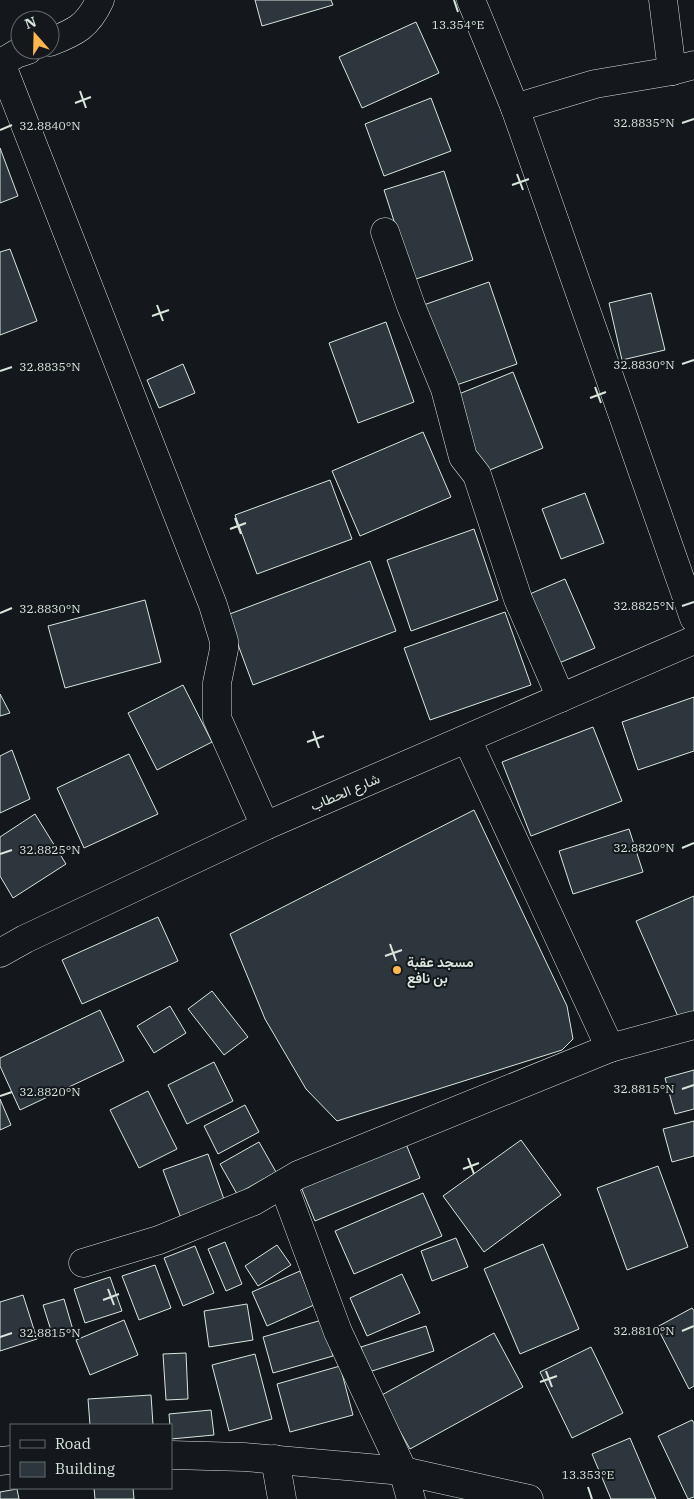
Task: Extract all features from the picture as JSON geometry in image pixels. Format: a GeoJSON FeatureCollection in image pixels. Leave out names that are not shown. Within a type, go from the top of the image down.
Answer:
{"type":"FeatureCollection","features":[{"type":"Feature","properties":{"kind":"street"},"geometry":{"type":"LineString","coordinates":[[60,38],[84,26],[95,11],[100,0]]}},
{"type":"Feature","properties":{"kind":"street"},"geometry":{"type":"LineString","coordinates":[[471,0],[515,108],[694,618]]}},
{"type":"Feature","properties":{"kind":"street"},"geometry":{"type":"LineString","coordinates":[[515,108],[594,84],[683,68],[663,0]]}},
{"type":"Feature","properties":{"kind":"street"},"geometry":{"type":"LineString","coordinates":[[1,63],[213,605],[224,641],[217,682],[218,718],[265,826]]}},
{"type":"Feature","properties":{"kind":"street"},"geometry":{"type":"LineString","coordinates":[[385,232],[411,306],[445,389],[463,457],[477,475],[518,599],[561,698]]}},
{"type":"Feature","properties":{"kind":"street","name":"شارع الحطاب"},"geometry":{"type":"LineString","coordinates":[[0,953],[25,939],[265,826],[694,640]]}},
{"type":"Feature","properties":{"kind":"street"},"geometry":{"type":"LineString","coordinates":[[467,739],[610,1048]]}},
{"type":"Feature","properties":{"kind":"street"},"geometry":{"type":"LineString","coordinates":[[83,1263],[159,1240],[254,1201],[298,1175],[610,1048],[694,1025]]}},
{"type":"Feature","properties":{"kind":"street"},"geometry":{"type":"LineString","coordinates":[[283,1184],[338,1332],[403,1471],[411,1499]]}},
{"type":"Feature","properties":{"kind":"street"},"geometry":{"type":"LineString","coordinates":[[172,1455],[275,1459],[403,1471],[529,1499]]}},
{"type":"Feature","properties":{"kind":"street"},"geometry":{"type":"LineString","coordinates":[[275,1459],[282,1499]]}},
{"type":"Feature","properties":{"kind":"building"},"geometry":{"type":"Polygon","coordinates":[[[255,0],[331,0],[333,5],[262,26],[255,0]]]}},
{"type":"Feature","properties":{"kind":"building"},"geometry":{"type":"Polygon","coordinates":[[[416,22],[439,73],[362,108],[339,57],[416,22]]]}},
{"type":"Feature","properties":{"kind":"building"},"geometry":{"type":"Polygon","coordinates":[[[431,98],[451,151],[384,176],[365,124],[431,98]]]}},
{"type":"Feature","properties":{"kind":"building"},"geometry":{"type":"Polygon","coordinates":[[[0,148],[18,196],[0,203],[0,148]]]}},
{"type":"Feature","properties":{"kind":"building"},"geometry":{"type":"Polygon","coordinates":[[[444,171],[473,260],[413,280],[384,190],[444,171]]]}},
{"type":"Feature","properties":{"kind":"building"},"geometry":{"type":"Polygon","coordinates":[[[10,249],[37,321],[0,335],[0,252],[10,249]]]}},
{"type":"Feature","properties":{"kind":"building"},"geometry":{"type":"Polygon","coordinates":[[[489,282],[517,364],[445,389],[418,307],[489,282]]]}},
{"type":"Feature","properties":{"kind":"building"},"geometry":{"type":"Polygon","coordinates":[[[651,293],[665,350],[622,360],[609,303],[651,293]]]}},
{"type":"Feature","properties":{"kind":"building"},"geometry":{"type":"Polygon","coordinates":[[[386,322],[414,402],[358,423],[329,343],[386,322]]]}},
{"type":"Feature","properties":{"kind":"building"},"geometry":{"type":"Polygon","coordinates":[[[183,364],[195,393],[159,408],[147,380],[183,364]]]}},
{"type":"Feature","properties":{"kind":"building"},"geometry":{"type":"Polygon","coordinates":[[[513,372],[543,448],[480,474],[449,398],[513,372]]]}},
{"type":"Feature","properties":{"kind":"building"},"geometry":{"type":"Polygon","coordinates":[[[423,432],[451,497],[360,536],[332,471],[423,432]]]}},
{"type":"Feature","properties":{"kind":"building"},"geometry":{"type":"Polygon","coordinates":[[[330,480],[352,539],[257,574],[235,515],[330,480]]]}},
{"type":"Feature","properties":{"kind":"building"},"geometry":{"type":"Polygon","coordinates":[[[585,493],[604,543],[561,559],[542,509],[585,493]]]}},
{"type":"Feature","properties":{"kind":"building"},"geometry":{"type":"Polygon","coordinates":[[[474,529],[498,600],[411,631],[387,560],[474,529]]]}},
{"type":"Feature","properties":{"kind":"building"},"geometry":{"type":"Polygon","coordinates":[[[370,561],[396,631],[253,685],[227,615],[370,561]]]}},
{"type":"Feature","properties":{"kind":"building"},"geometry":{"type":"Polygon","coordinates":[[[565,579],[595,648],[547,668],[518,599],[565,579]]]}},
{"type":"Feature","properties":{"kind":"building"},"geometry":{"type":"Polygon","coordinates":[[[145,600],[161,662],[65,688],[48,626],[145,600]]]}},
{"type":"Feature","properties":{"kind":"building"},"geometry":{"type":"Polygon","coordinates":[[[505,612],[531,685],[430,720],[404,648],[505,612]]]}},
{"type":"Feature","properties":{"kind":"building"},"geometry":{"type":"Polygon","coordinates":[[[183,685],[212,742],[157,770],[128,713],[183,685]]]}},
{"type":"Feature","properties":{"kind":"building"},"geometry":{"type":"Polygon","coordinates":[[[0,694],[10,713],[0,716],[0,694]]]}},
{"type":"Feature","properties":{"kind":"building"},"geometry":{"type":"Polygon","coordinates":[[[694,697],[694,751],[638,770],[622,722],[694,697]]]}},
{"type":"Feature","properties":{"kind":"building"},"geometry":{"type":"Polygon","coordinates":[[[593,727],[622,801],[531,836],[502,762],[593,727]]]}},
{"type":"Feature","properties":{"kind":"building"},"geometry":{"type":"Polygon","coordinates":[[[12,750],[30,799],[0,813],[0,756],[12,750]]]}},
{"type":"Feature","properties":{"kind":"building"},"geometry":{"type":"Polygon","coordinates":[[[129,754],[158,814],[84,848],[57,788],[129,754]]]}},
{"type":"Feature","properties":{"kind":"building","name":"مسجد عقبة بن نافع"},"geometry":{"type":"Polygon","coordinates":[[[474,810],[567,1006],[573,1039],[562,1050],[337,1121],[306,1089],[265,1019],[230,934],[474,810]]]}},
{"type":"Feature","properties":{"kind":"building"},"geometry":{"type":"Polygon","coordinates":[[[35,814],[66,864],[13,898],[0,876],[0,837],[35,814]]]}},
{"type":"Feature","properties":{"kind":"building"},"geometry":{"type":"Polygon","coordinates":[[[629,829],[643,872],[573,894],[559,851],[629,829]]]}},
{"type":"Feature","properties":{"kind":"building"},"geometry":{"type":"Polygon","coordinates":[[[694,896],[694,1015],[680,1021],[636,921],[694,896]]]}},
{"type":"Feature","properties":{"kind":"building"},"geometry":{"type":"Polygon","coordinates":[[[158,917],[178,961],[82,1004],[62,960],[158,917]]]}},
{"type":"Feature","properties":{"kind":"building"},"geometry":{"type":"Polygon","coordinates":[[[212,991],[248,1037],[224,1055],[188,1009],[212,991]]]}},
{"type":"Feature","properties":{"kind":"building"},"geometry":{"type":"Polygon","coordinates":[[[170,1006],[186,1033],[154,1053],[137,1026],[170,1006]]]}},
{"type":"Feature","properties":{"kind":"building"},"geometry":{"type":"Polygon","coordinates":[[[100,1010],[124,1061],[20,1110],[0,1066],[0,1058],[100,1010]]]}},
{"type":"Feature","properties":{"kind":"building"},"geometry":{"type":"Polygon","coordinates":[[[214,1062],[233,1101],[187,1124],[168,1085],[214,1062]]]}},
{"type":"Feature","properties":{"kind":"building"},"geometry":{"type":"Polygon","coordinates":[[[694,1070],[694,1109],[675,1114],[665,1078],[694,1070]]]}},
{"type":"Feature","properties":{"kind":"building"},"geometry":{"type":"Polygon","coordinates":[[[148,1091],[177,1149],[139,1168],[110,1110],[148,1091]]]}},
{"type":"Feature","properties":{"kind":"building"},"geometry":{"type":"Polygon","coordinates":[[[0,1099],[11,1125],[0,1130],[0,1099]]]}},
{"type":"Feature","properties":{"kind":"building"},"geometry":{"type":"Polygon","coordinates":[[[245,1105],[259,1132],[218,1154],[204,1126],[245,1105]]]}},
{"type":"Feature","properties":{"kind":"building"},"geometry":{"type":"Polygon","coordinates":[[[694,1121],[694,1156],[672,1162],[663,1129],[694,1121]]]}},
{"type":"Feature","properties":{"kind":"building"},"geometry":{"type":"Polygon","coordinates":[[[521,1140],[561,1195],[484,1252],[443,1196],[521,1140]]]}},
{"type":"Feature","properties":{"kind":"building"},"geometry":{"type":"Polygon","coordinates":[[[259,1142],[276,1172],[237,1194],[220,1164],[259,1142]]]}},
{"type":"Feature","properties":{"kind":"building"},"geometry":{"type":"Polygon","coordinates":[[[406,1144],[420,1178],[315,1221],[301,1187],[406,1144]]]}},
{"type":"Feature","properties":{"kind":"building"},"geometry":{"type":"Polygon","coordinates":[[[208,1154],[226,1205],[182,1221],[163,1170],[208,1154]]]}},
{"type":"Feature","properties":{"kind":"building"},"geometry":{"type":"Polygon","coordinates":[[[658,1166],[688,1247],[627,1270],[597,1188],[658,1166]]]}},
{"type":"Feature","properties":{"kind":"building"},"geometry":{"type":"Polygon","coordinates":[[[423,1193],[442,1236],[354,1274],[335,1231],[423,1193]]]}},
{"type":"Feature","properties":{"kind":"building"},"geometry":{"type":"Polygon","coordinates":[[[456,1238],[468,1267],[432,1281],[421,1251],[456,1238]]]}},
{"type":"Feature","properties":{"kind":"building"},"geometry":{"type":"Polygon","coordinates":[[[225,1242],[242,1284],[226,1291],[208,1249],[225,1242]]]}},
{"type":"Feature","properties":{"kind":"building"},"geometry":{"type":"Polygon","coordinates":[[[543,1244],[579,1329],[520,1354],[484,1269],[543,1244]]]}},
{"type":"Feature","properties":{"kind":"building"},"geometry":{"type":"Polygon","coordinates":[[[277,1245],[291,1265],[258,1286],[245,1266],[277,1245]]]}},
{"type":"Feature","properties":{"kind":"building"},"geometry":{"type":"Polygon","coordinates":[[[195,1246],[214,1293],[183,1306],[164,1258],[195,1246]]]}},
{"type":"Feature","properties":{"kind":"building"},"geometry":{"type":"Polygon","coordinates":[[[155,1265],[171,1308],[139,1320],[122,1276],[155,1265]]]}},
{"type":"Feature","properties":{"kind":"building"},"geometry":{"type":"Polygon","coordinates":[[[300,1271],[314,1305],[267,1326],[252,1292],[300,1271]]]}},
{"type":"Feature","properties":{"kind":"building"},"geometry":{"type":"Polygon","coordinates":[[[402,1274],[420,1313],[367,1336],[350,1298],[402,1274]]]}},
{"type":"Feature","properties":{"kind":"building"},"geometry":{"type":"Polygon","coordinates":[[[110,1277],[122,1311],[85,1323],[74,1289],[110,1277]]]}},
{"type":"Feature","properties":{"kind":"building"},"geometry":{"type":"Polygon","coordinates":[[[23,1295],[37,1339],[0,1351],[0,1302],[23,1295]]]}},
{"type":"Feature","properties":{"kind":"building"},"geometry":{"type":"Polygon","coordinates":[[[64,1299],[73,1330],[53,1337],[43,1305],[64,1299]]]}},
{"type":"Feature","properties":{"kind":"building"},"geometry":{"type":"Polygon","coordinates":[[[247,1304],[253,1340],[209,1347],[204,1311],[247,1304]]]}},
{"type":"Feature","properties":{"kind":"building"},"geometry":{"type":"Polygon","coordinates":[[[692,1308],[694,1311],[694,1386],[689,1389],[657,1327],[692,1308]]]}},
{"type":"Feature","properties":{"kind":"building"},"geometry":{"type":"Polygon","coordinates":[[[124,1320],[138,1355],[90,1375],[76,1340],[124,1320]]]}},
{"type":"Feature","properties":{"kind":"building"},"geometry":{"type":"Polygon","coordinates":[[[322,1320],[333,1356],[273,1373],[263,1337],[322,1320]]]}},
{"type":"Feature","properties":{"kind":"building"},"geometry":{"type":"Polygon","coordinates":[[[426,1326],[434,1351],[369,1372],[361,1347],[426,1326]]]}},
{"type":"Feature","properties":{"kind":"building"},"geometry":{"type":"Polygon","coordinates":[[[494,1333],[523,1387],[410,1449],[380,1396],[494,1333]]]}},
{"type":"Feature","properties":{"kind":"building"},"geometry":{"type":"Polygon","coordinates":[[[591,1347],[623,1413],[572,1438],[540,1372],[591,1347]]]}},
{"type":"Feature","properties":{"kind":"building"},"geometry":{"type":"Polygon","coordinates":[[[186,1353],[188,1399],[166,1400],[163,1354],[186,1353]]]}},
{"type":"Feature","properties":{"kind":"building"},"geometry":{"type":"Polygon","coordinates":[[[255,1354],[272,1419],[229,1431],[212,1365],[255,1354]]]}},
{"type":"Feature","properties":{"kind":"building"},"geometry":{"type":"Polygon","coordinates":[[[340,1366],[353,1415],[290,1432],[277,1384],[340,1366]]]}},
{"type":"Feature","properties":{"kind":"building"},"geometry":{"type":"Polygon","coordinates":[[[151,1395],[153,1424],[90,1424],[88,1399],[151,1395]]]}},
{"type":"Feature","properties":{"kind":"building"},"geometry":{"type":"Polygon","coordinates":[[[211,1410],[214,1435],[172,1439],[172,1424],[170,1424],[169,1414],[211,1410]]]}},
{"type":"Feature","properties":{"kind":"building"},"geometry":{"type":"Polygon","coordinates":[[[692,1420],[694,1423],[694,1497],[688,1499],[658,1436],[692,1420]]]}},
{"type":"Feature","properties":{"kind":"building"},"geometry":{"type":"Polygon","coordinates":[[[630,1438],[656,1499],[611,1499],[592,1454],[630,1438]]]}},
{"type":"Feature","properties":{"kind":"building"},"geometry":{"type":"Polygon","coordinates":[[[17,1489],[19,1499],[0,1499],[0,1492],[17,1489]]]}},
{"type":"Feature","properties":{"kind":"building"},"geometry":{"type":"Polygon","coordinates":[[[94,1489],[133,1489],[134,1499],[95,1499],[94,1489]]]}},
{"type":"Feature","properties":{"kind":"place","name":"مسجد عقبة بن نافع"},"geometry":{"type":"Point","coordinates":[397,970]}}]}
